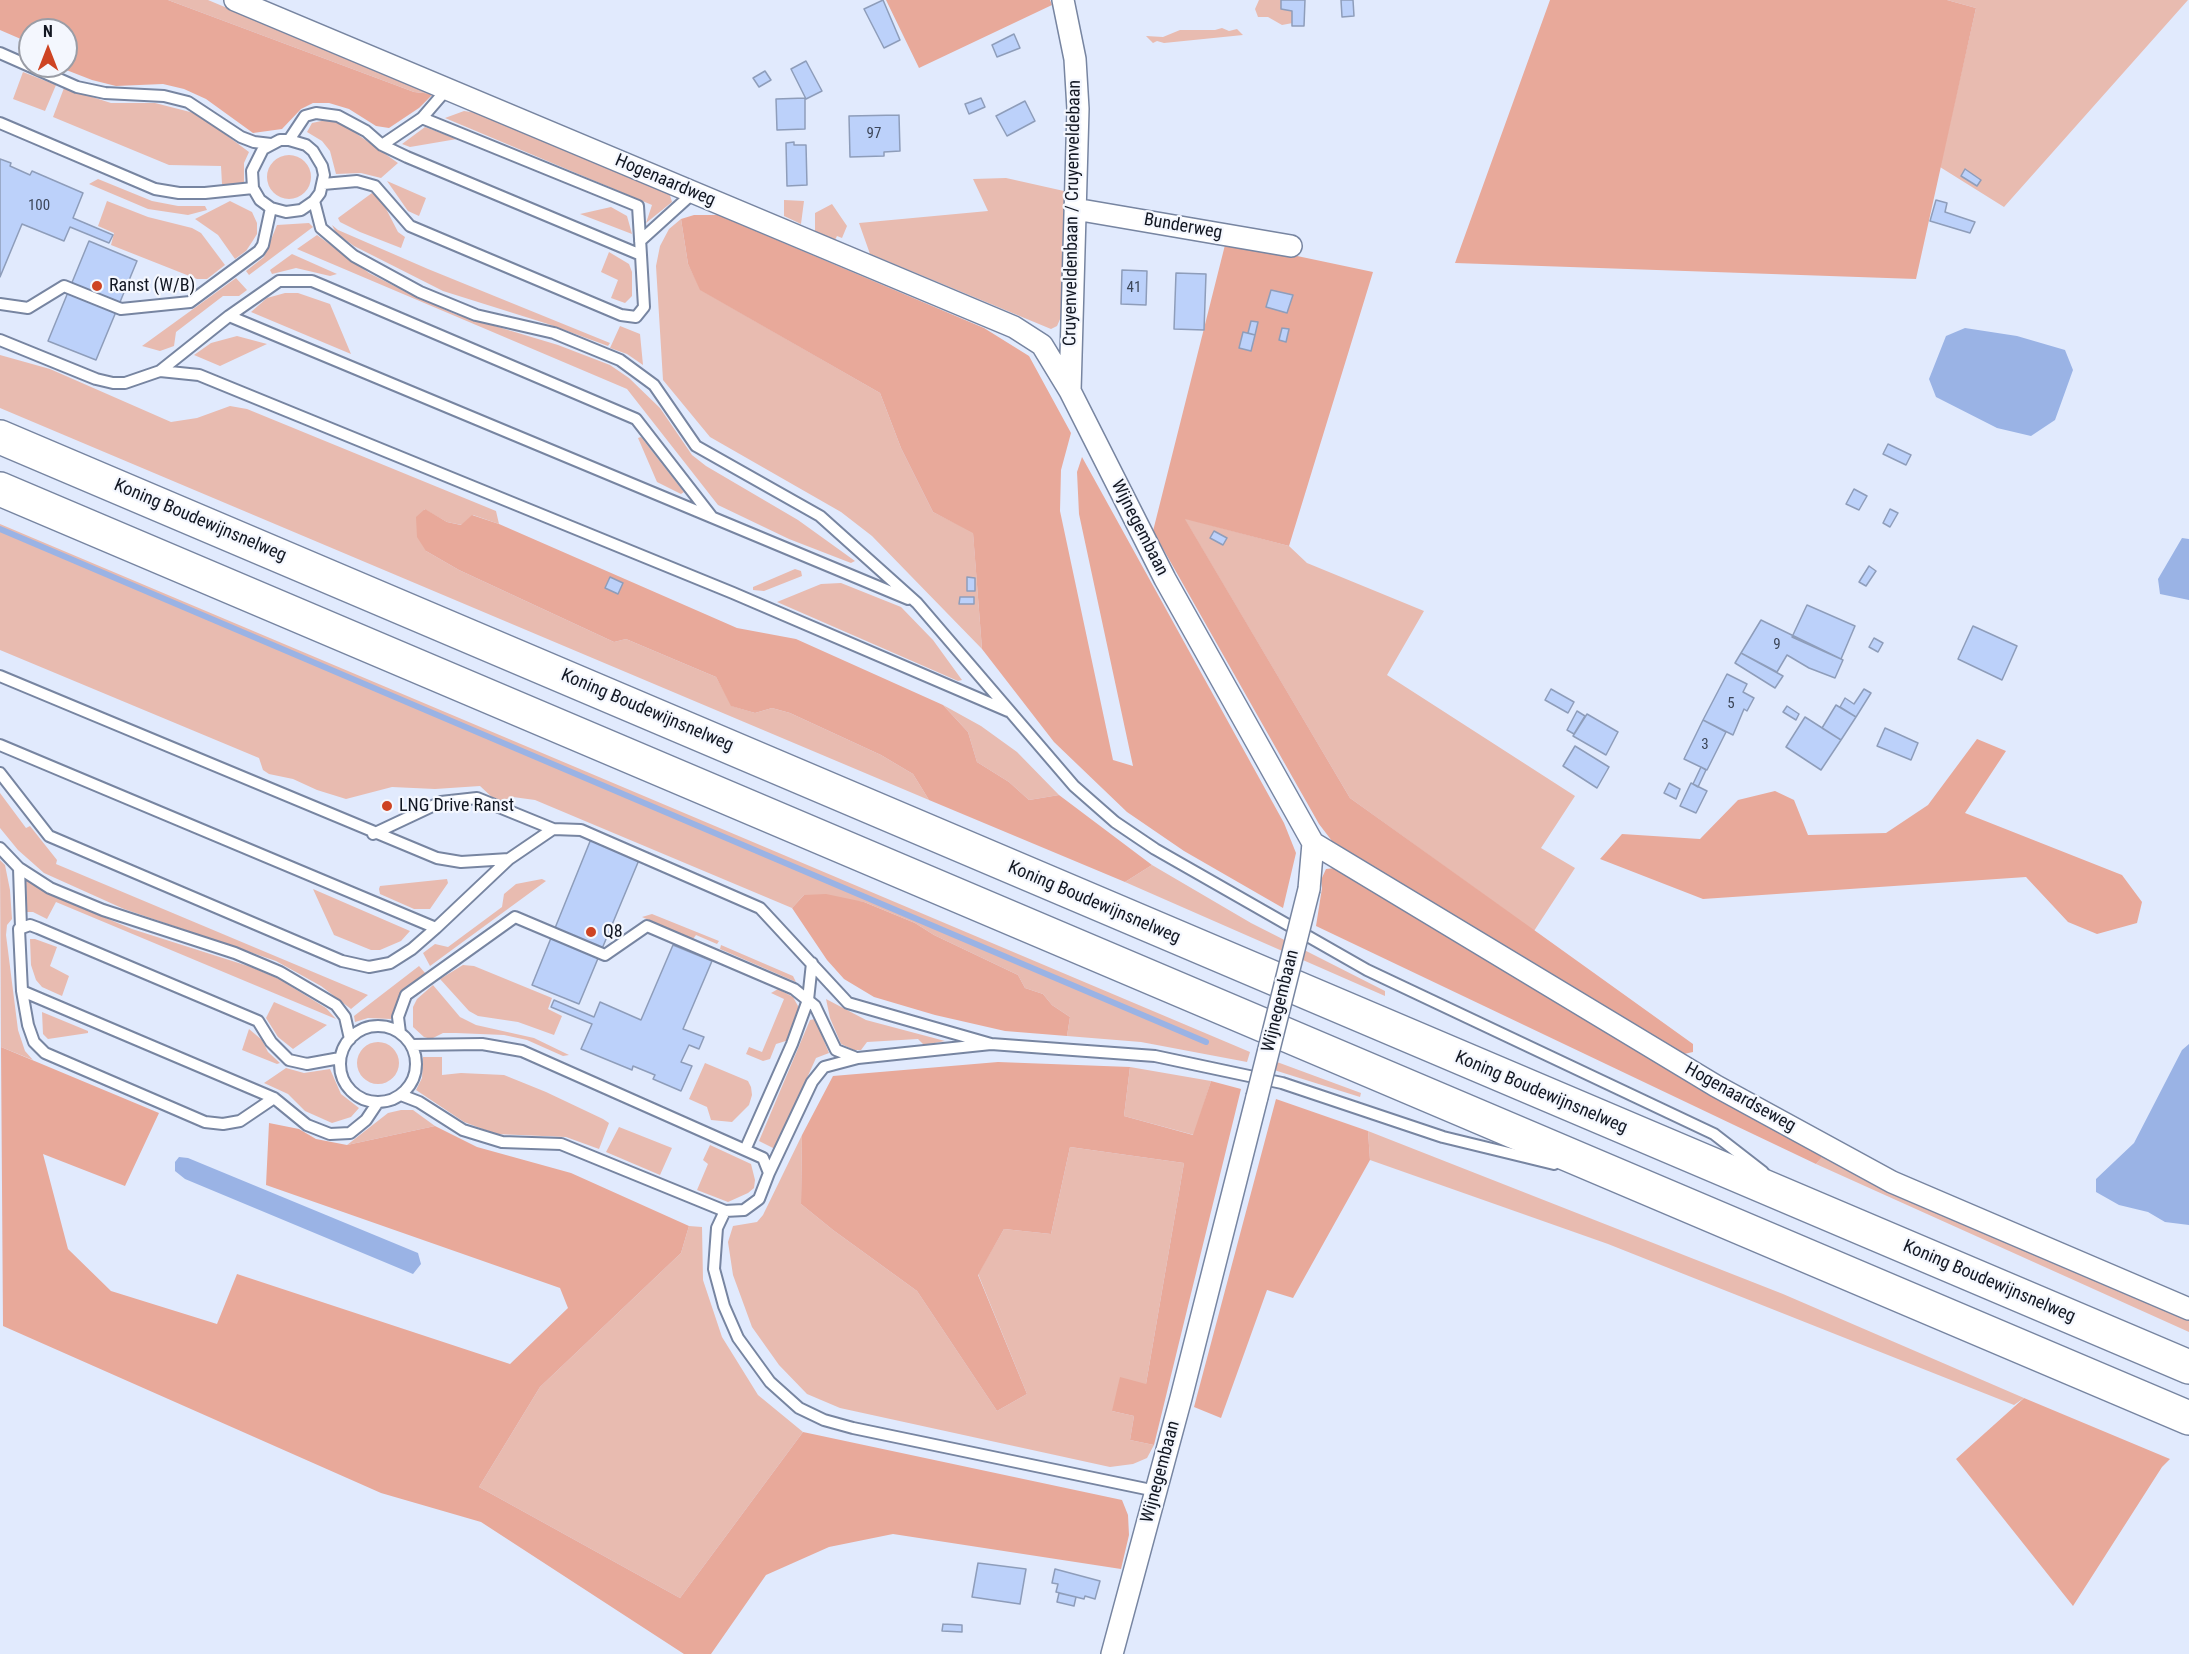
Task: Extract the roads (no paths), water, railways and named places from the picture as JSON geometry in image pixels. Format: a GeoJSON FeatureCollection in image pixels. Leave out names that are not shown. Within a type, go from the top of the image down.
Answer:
{"type":"FeatureCollection","features":[{"type":"Feature","properties":{"kind":"highway","name":"Koning Boudewijnsnelweg"},"geometry":{"type":"LineString","coordinates":[[0,436],[2189,1367]]}},
{"type":"Feature","properties":{"kind":"highway"},"geometry":{"type":"LineString","coordinates":[[0,489],[1633,1184],[2189,1418]]}},
{"type":"Feature","properties":{"kind":"street","name":"Hogenaardweg"},"geometry":{"type":"LineString","coordinates":[[235,0],[1014,327],[1042,345],[1070,391]]}},
{"type":"Feature","properties":{"kind":"street","name":"Cruyenveldenbaan / Cruyenveldebaan"},"geometry":{"type":"LineString","coordinates":[[1063,0],[1077,79],[1070,391]]}},
{"type":"Feature","properties":{"kind":"street","name":"Bunderweg"},"geometry":{"type":"LineString","coordinates":[[1075,209],[1291,246]]}},
{"type":"Feature","properties":{"kind":"street","name":"Wijnegembaan"},"geometry":{"type":"LineString","coordinates":[[1070,391],[1165,579],[1313,843],[1310,889],[1112,1654]]}},
{"type":"Feature","properties":{"kind":"street","name":"Hogenaardseweg"},"geometry":{"type":"LineString","coordinates":[[1313,843],[1716,1086],[1892,1182],[2189,1309]]}},
{"type":"Feature","properties":{"kind":"lane"},"geometry":{"type":"LineString","coordinates":[[0,53],[76,87],[105,93],[164,96],[188,102],[241,137],[254,142],[271,144],[289,140],[306,145],[314,151],[322,166],[323,184],[314,201],[294,212],[271,208],[260,200],[253,188],[254,163],[257,156],[271,144]]}},
{"type":"Feature","properties":{"kind":"lane"},"geometry":{"type":"LineString","coordinates":[[382,146],[422,118],[447,89]]}},
{"type":"Feature","properties":{"kind":"lane"},"geometry":{"type":"LineString","coordinates":[[289,140],[305,117],[326,113],[352,122],[382,146],[641,255]]}},
{"type":"Feature","properties":{"kind":"lane"},"geometry":{"type":"LineString","coordinates":[[323,184],[357,182],[375,186],[405,224],[621,315],[636,317],[644,307],[638,206],[422,118]]}},
{"type":"Feature","properties":{"kind":"lane"},"geometry":{"type":"LineString","coordinates":[[0,123],[154,189],[179,193],[205,193],[253,188]]}},
{"type":"Feature","properties":{"kind":"lane"},"geometry":{"type":"LineString","coordinates":[[640,241],[693,193]]}},
{"type":"Feature","properties":{"kind":"lane"},"geometry":{"type":"LineString","coordinates":[[314,201],[321,228],[333,240],[354,256],[420,292],[476,315],[554,333],[620,360],[654,385],[696,446],[820,516],[917,603],[1074,786],[1116,822],[1155,849],[1367,970],[1714,1134],[1803,1204]]}},
{"type":"Feature","properties":{"kind":"lane"},"geometry":{"type":"LineString","coordinates":[[0,304],[28,308],[64,285],[122,309],[190,302],[259,251],[263,245],[271,208]]}},
{"type":"Feature","properties":{"kind":"lane"},"geometry":{"type":"LineString","coordinates":[[0,340],[96,379],[125,383],[159,371],[279,281],[312,281],[636,419],[712,518]]}},
{"type":"Feature","properties":{"kind":"lane"},"geometry":{"type":"LineString","coordinates":[[230,316],[917,603]]}},
{"type":"Feature","properties":{"kind":"lane"},"geometry":{"type":"LineString","coordinates":[[159,371],[191,374],[210,380],[733,593],[1008,711]]}},
{"type":"Feature","properties":{"kind":"lane"},"geometry":{"type":"LineString","coordinates":[[0,676],[373,834],[437,858],[479,862],[509,860]]}},
{"type":"Feature","properties":{"kind":"lane"},"geometry":{"type":"LineString","coordinates":[[0,745],[436,928]]}},
{"type":"Feature","properties":{"kind":"lane"},"geometry":{"type":"LineString","coordinates":[[0,773],[49,836],[342,961],[369,967],[390,963],[412,949],[509,860],[553,829]]}},
{"type":"Feature","properties":{"kind":"lane"},"geometry":{"type":"LineString","coordinates":[[373,834],[441,802],[477,798],[553,829],[581,830],[760,908],[848,1003],[991,1044]]}},
{"type":"Feature","properties":{"kind":"lane"},"geometry":{"type":"LineString","coordinates":[[0,848],[20,868],[50,888],[103,910],[235,953],[280,972],[336,1005],[345,1017],[350,1039]]}},
{"type":"Feature","properties":{"kind":"lane"},"geometry":{"type":"LineString","coordinates":[[20,868],[21,928],[18,937],[22,991],[34,1042],[45,1053],[205,1122],[222,1124],[240,1121],[274,1098]]}},
{"type":"Feature","properties":{"kind":"lane"},"geometry":{"type":"LineString","coordinates":[[400,1033],[398,1017],[406,995],[515,916],[605,955],[647,926],[768,976],[794,989],[808,1000],[819,1012],[836,1050],[858,1058]]}},
{"type":"Feature","properties":{"kind":"lane"},"geometry":{"type":"LineString","coordinates":[[21,928],[30,925],[38,928],[258,1021],[271,1042],[289,1060],[307,1064],[340,1058]]}},
{"type":"Feature","properties":{"kind":"lane"},"geometry":{"type":"LineString","coordinates":[[745,1150],[792,1044],[808,1000],[812,963]]}},
{"type":"Feature","properties":{"kind":"lane"},"geometry":{"type":"LineString","coordinates":[[22,991],[274,1098],[307,1125],[330,1134],[350,1133],[366,1120],[378,1102]]}},
{"type":"Feature","properties":{"kind":"lane"},"geometry":{"type":"LineString","coordinates":[[370,1027],[386,1027],[400,1033],[411,1045],[416,1068],[411,1083],[401,1095],[378,1102],[362,1098],[349,1088],[341,1074],[340,1058],[350,1039],[370,1027]]}},
{"type":"Feature","properties":{"kind":"lane"},"geometry":{"type":"LineString","coordinates":[[411,1045],[482,1044],[522,1051],[763,1158],[769,1173]]}},
{"type":"Feature","properties":{"kind":"lane"},"geometry":{"type":"LineString","coordinates":[[401,1095],[419,1102],[463,1130],[502,1142],[561,1144],[725,1211],[744,1210],[759,1199],[769,1173],[818,1073],[833,1063],[858,1058],[991,1044],[1155,1056],[1282,1083],[1443,1137],[1633,1184]]}},
{"type":"Feature","properties":{"kind":"lane"},"geometry":{"type":"LineString","coordinates":[[725,1211],[717,1228],[714,1269],[724,1306],[738,1338],[770,1382],[799,1408],[824,1420],[853,1428],[1156,1491]]}},
{"type":"Feature","properties":{"kind":"water"},"geometry":{"type":"Polygon","coordinates":[[[1965,328],[2017,336],[2065,350],[2073,370],[2055,420],[2031,436],[1997,428],[1936,397],[1929,379],[1946,336],[1965,328]]]}},
{"type":"Feature","properties":{"kind":"water"},"geometry":{"type":"Polygon","coordinates":[[[2182,538],[2189,539],[2189,600],[2160,594],[2158,579],[2182,538]]]}},
{"type":"Feature","properties":{"kind":"water"},"geometry":{"type":"Polygon","coordinates":[[[2189,1044],[2189,1225],[2165,1222],[2148,1212],[2119,1205],[2096,1192],[2096,1179],[2134,1143],[2182,1050],[2189,1044]]]}},
{"type":"Feature","properties":{"kind":"water"},"geometry":{"type":"Polygon","coordinates":[[[179,1157],[188,1158],[418,1253],[421,1264],[413,1274],[185,1179],[175,1171],[175,1162],[179,1157]]]}},
{"type":"Feature","properties":{"kind":"waterway"},"geometry":{"type":"LineString","coordinates":[[0,529],[1206,1042]]}},
{"type":"Feature","properties":{"kind":"place","name":"Ranst (W/B)"},"geometry":{"type":"Point","coordinates":[97,286]}},
{"type":"Feature","properties":{"kind":"place","name":"LNG Drive Ranst"},"geometry":{"type":"Point","coordinates":[387,806]}},
{"type":"Feature","properties":{"kind":"place","name":"Q8"},"geometry":{"type":"Point","coordinates":[591,932]}}]}
